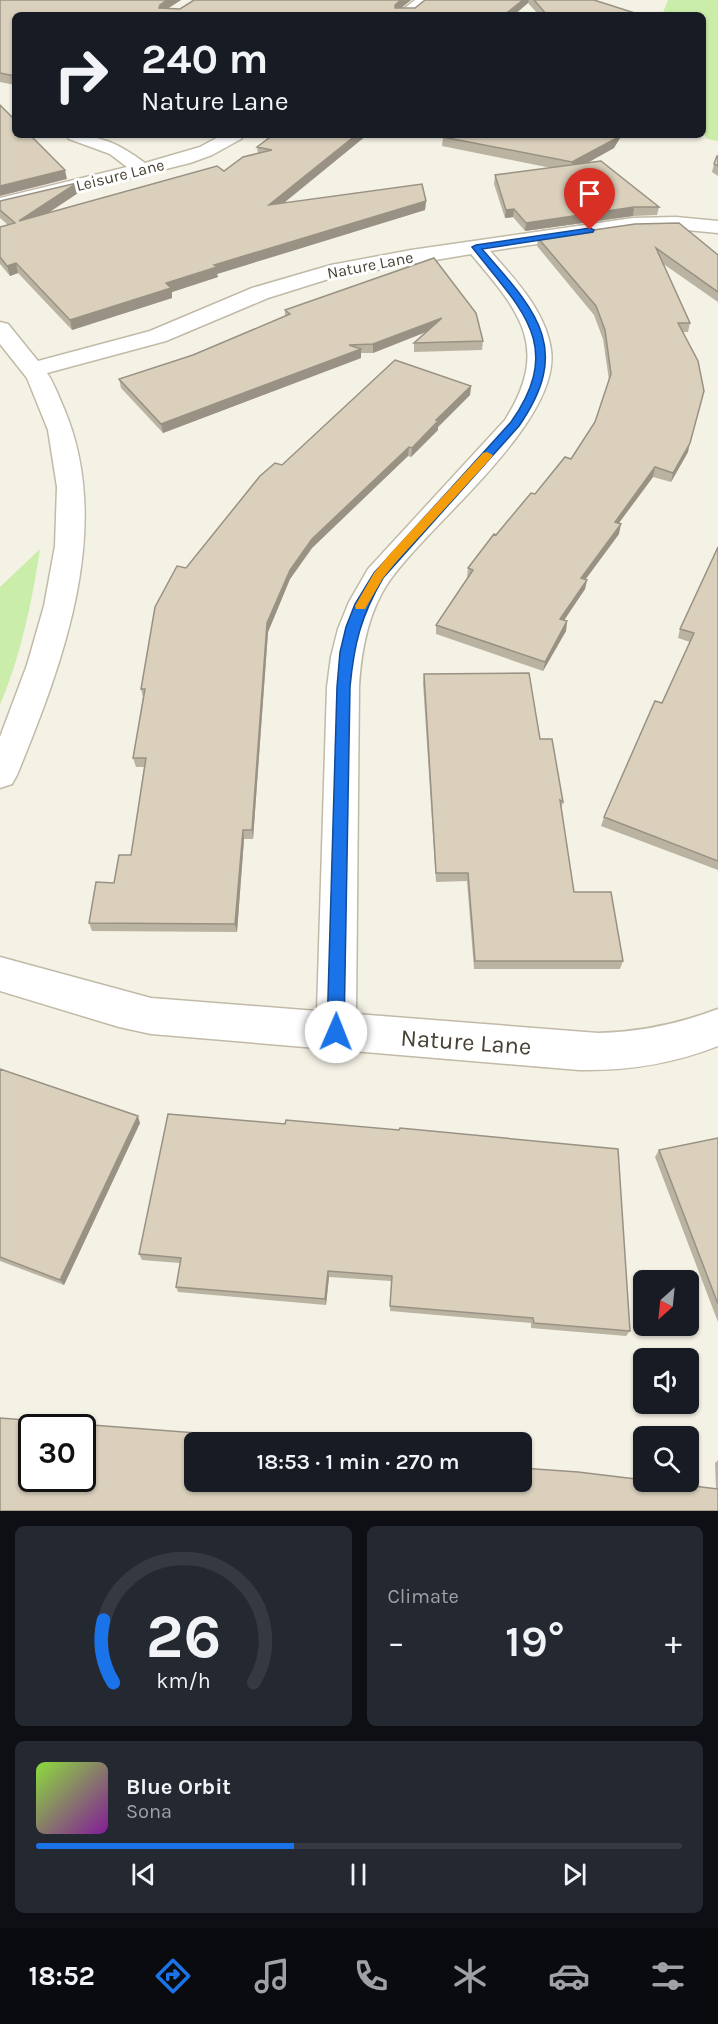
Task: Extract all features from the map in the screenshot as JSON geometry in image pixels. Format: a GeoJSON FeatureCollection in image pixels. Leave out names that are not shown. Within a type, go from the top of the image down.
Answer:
{"type":"FeatureCollection","features":[{"type":"Feature","properties":{"kind":"street"},"geometry":{"type":"LineString","coordinates":[[407,12],[424,0]]}},
{"type":"Feature","properties":{"kind":"street"},"geometry":{"type":"LineString","coordinates":[[83,138],[116,150],[142,169]]}},
{"type":"Feature","properties":{"kind":"street","name":"Leisure Lane"},"geometry":{"type":"LineString","coordinates":[[0,204],[200,153],[229,138]]}},
{"type":"Feature","properties":{"kind":"street","name":"Nature Lane"},"geometry":{"type":"LineString","coordinates":[[35,369],[158,336],[260,293],[317,275],[362,265],[643,223],[718,227]]}},
{"type":"Feature","properties":{"kind":"street"},"geometry":{"type":"LineString","coordinates":[[336,1032],[343,687],[346,652],[353,627],[362,604],[378,576],[515,424],[530,402],[540,374],[541,354],[531,317],[509,285],[476,247]]}},
{"type":"Feature","properties":{"kind":"street"},"geometry":{"type":"LineString","coordinates":[[0,329],[20,349],[35,369],[53,404],[66,444],[72,495],[65,569],[49,646],[33,696],[0,775]]}},
{"type":"Feature","properties":{"kind":"street","name":"Nature Lane"},"geometry":{"type":"LineString","coordinates":[[0,974],[119,1009],[151,1016],[606,1052],[662,1047],[718,1027]]}},
{"type":"Feature","properties":{"kind":"green space"},"geometry":{"type":"Polygon","coordinates":[[[668,0],[718,0],[718,141],[706,137],[706,12],[663,12],[668,0]]]}},
{"type":"Feature","properties":{"kind":"green space"},"geometry":{"type":"Polygon","coordinates":[[[40,549],[25,628],[0,705],[0,587],[40,549]]]}},
{"type":"Feature","properties":{"kind":"building"},"geometry":{"type":"Polygon","coordinates":[[[0,0],[167,0],[159,8],[180,9],[194,0],[401,0],[395,8],[415,8],[425,0],[523,0],[508,12],[12,12],[12,75],[0,73],[0,0]]]}},
{"type":"Feature","properties":{"kind":"building"},"geometry":{"type":"Polygon","coordinates":[[[534,0],[594,0],[632,12],[544,12],[534,0]]]}},
{"type":"Feature","properties":{"kind":"building"},"geometry":{"type":"Polygon","coordinates":[[[0,105],[12,117],[12,138],[33,138],[65,170],[0,186],[0,105]]]}},
{"type":"Feature","properties":{"kind":"building"},"geometry":{"type":"Polygon","coordinates":[[[269,138],[352,138],[269,205],[422,184],[426,201],[214,265],[217,267],[166,283],[171,288],[70,320],[16,263],[7,266],[0,257],[0,227],[15,223],[0,210],[0,201],[77,183],[19,221],[217,166],[224,171],[243,157],[272,150],[257,147],[269,138]]]}},
{"type":"Feature","properties":{"kind":"building"},"geometry":{"type":"Polygon","coordinates":[[[448,138],[616,138],[572,162],[448,138]]]}},
{"type":"Feature","properties":{"kind":"building"},"geometry":{"type":"Polygon","coordinates":[[[718,156],[718,166],[714,164],[718,156]]]}},
{"type":"Feature","properties":{"kind":"building"},"geometry":{"type":"Polygon","coordinates":[[[601,161],[659,207],[634,207],[526,223],[514,209],[506,210],[495,175],[601,161]]]}},
{"type":"Feature","properties":{"kind":"building"},"geometry":{"type":"Polygon","coordinates":[[[679,223],[718,255],[718,292],[656,248],[690,323],[678,323],[698,361],[704,391],[690,443],[673,473],[655,467],[615,522],[621,524],[581,578],[587,580],[560,619],[567,621],[545,662],[436,625],[473,570],[468,568],[494,534],[496,535],[531,493],[535,494],[565,457],[571,459],[595,422],[611,374],[605,330],[596,306],[538,238],[635,224],[679,223]]]}},
{"type":"Feature","properties":{"kind":"building"},"geometry":{"type":"Polygon","coordinates":[[[434,258],[476,313],[483,341],[414,343],[442,318],[373,344],[349,345],[361,349],[161,424],[119,379],[193,355],[290,314],[285,310],[434,258]]]}},
{"type":"Feature","properties":{"kind":"building"},"geometry":{"type":"Polygon","coordinates":[[[395,360],[471,386],[436,420],[438,421],[412,448],[409,447],[312,539],[290,570],[267,623],[252,830],[243,830],[235,924],[89,923],[96,882],[114,883],[119,855],[131,855],[146,758],[133,758],[145,689],[141,689],[155,607],[177,566],[186,568],[260,476],[275,463],[282,465],[395,360]]]}},
{"type":"Feature","properties":{"kind":"building"},"geometry":{"type":"Polygon","coordinates":[[[718,547],[718,861],[604,817],[655,701],[662,703],[694,633],[680,629],[718,547]]]}},
{"type":"Feature","properties":{"kind":"building"},"geometry":{"type":"Polygon","coordinates":[[[529,673],[540,739],[552,739],[563,802],[560,800],[574,892],[611,892],[623,961],[475,961],[468,873],[436,873],[424,674],[529,673]]]}},
{"type":"Feature","properties":{"kind":"building"},"geometry":{"type":"Polygon","coordinates":[[[0,1069],[138,1116],[60,1280],[0,1257],[0,1069]]]}},
{"type":"Feature","properties":{"kind":"building"},"geometry":{"type":"Polygon","coordinates":[[[168,1114],[285,1124],[286,1120],[399,1130],[400,1128],[618,1149],[630,1331],[534,1323],[533,1318],[390,1306],[392,1276],[328,1271],[325,1299],[176,1287],[181,1258],[139,1254],[168,1114]]]}},
{"type":"Feature","properties":{"kind":"building"},"geometry":{"type":"Polygon","coordinates":[[[718,1138],[718,1304],[659,1150],[718,1138]]]}},
{"type":"Feature","properties":{"kind":"building"},"geometry":{"type":"Polygon","coordinates":[[[0,1418],[18,1419],[18,1492],[96,1492],[96,1425],[184,1432],[184,1492],[532,1492],[532,1469],[633,1479],[633,1492],[699,1492],[699,1487],[718,1489],[718,1511],[0,1511],[0,1418]]]}},
{"type":"Feature","properties":{"kind":"slow traffic"},"geometry":{"type":"LineString","coordinates":[[361,606],[378,576],[392,559],[487,455]]}},
{"type":"Feature","properties":{"kind":"route"},"geometry":{"type":"LineString","coordinates":[[336,1032],[343,687],[349,639],[362,604],[378,576],[515,424],[530,402],[537,384],[541,354],[531,317],[509,285],[476,247],[590,230]]}}]}
